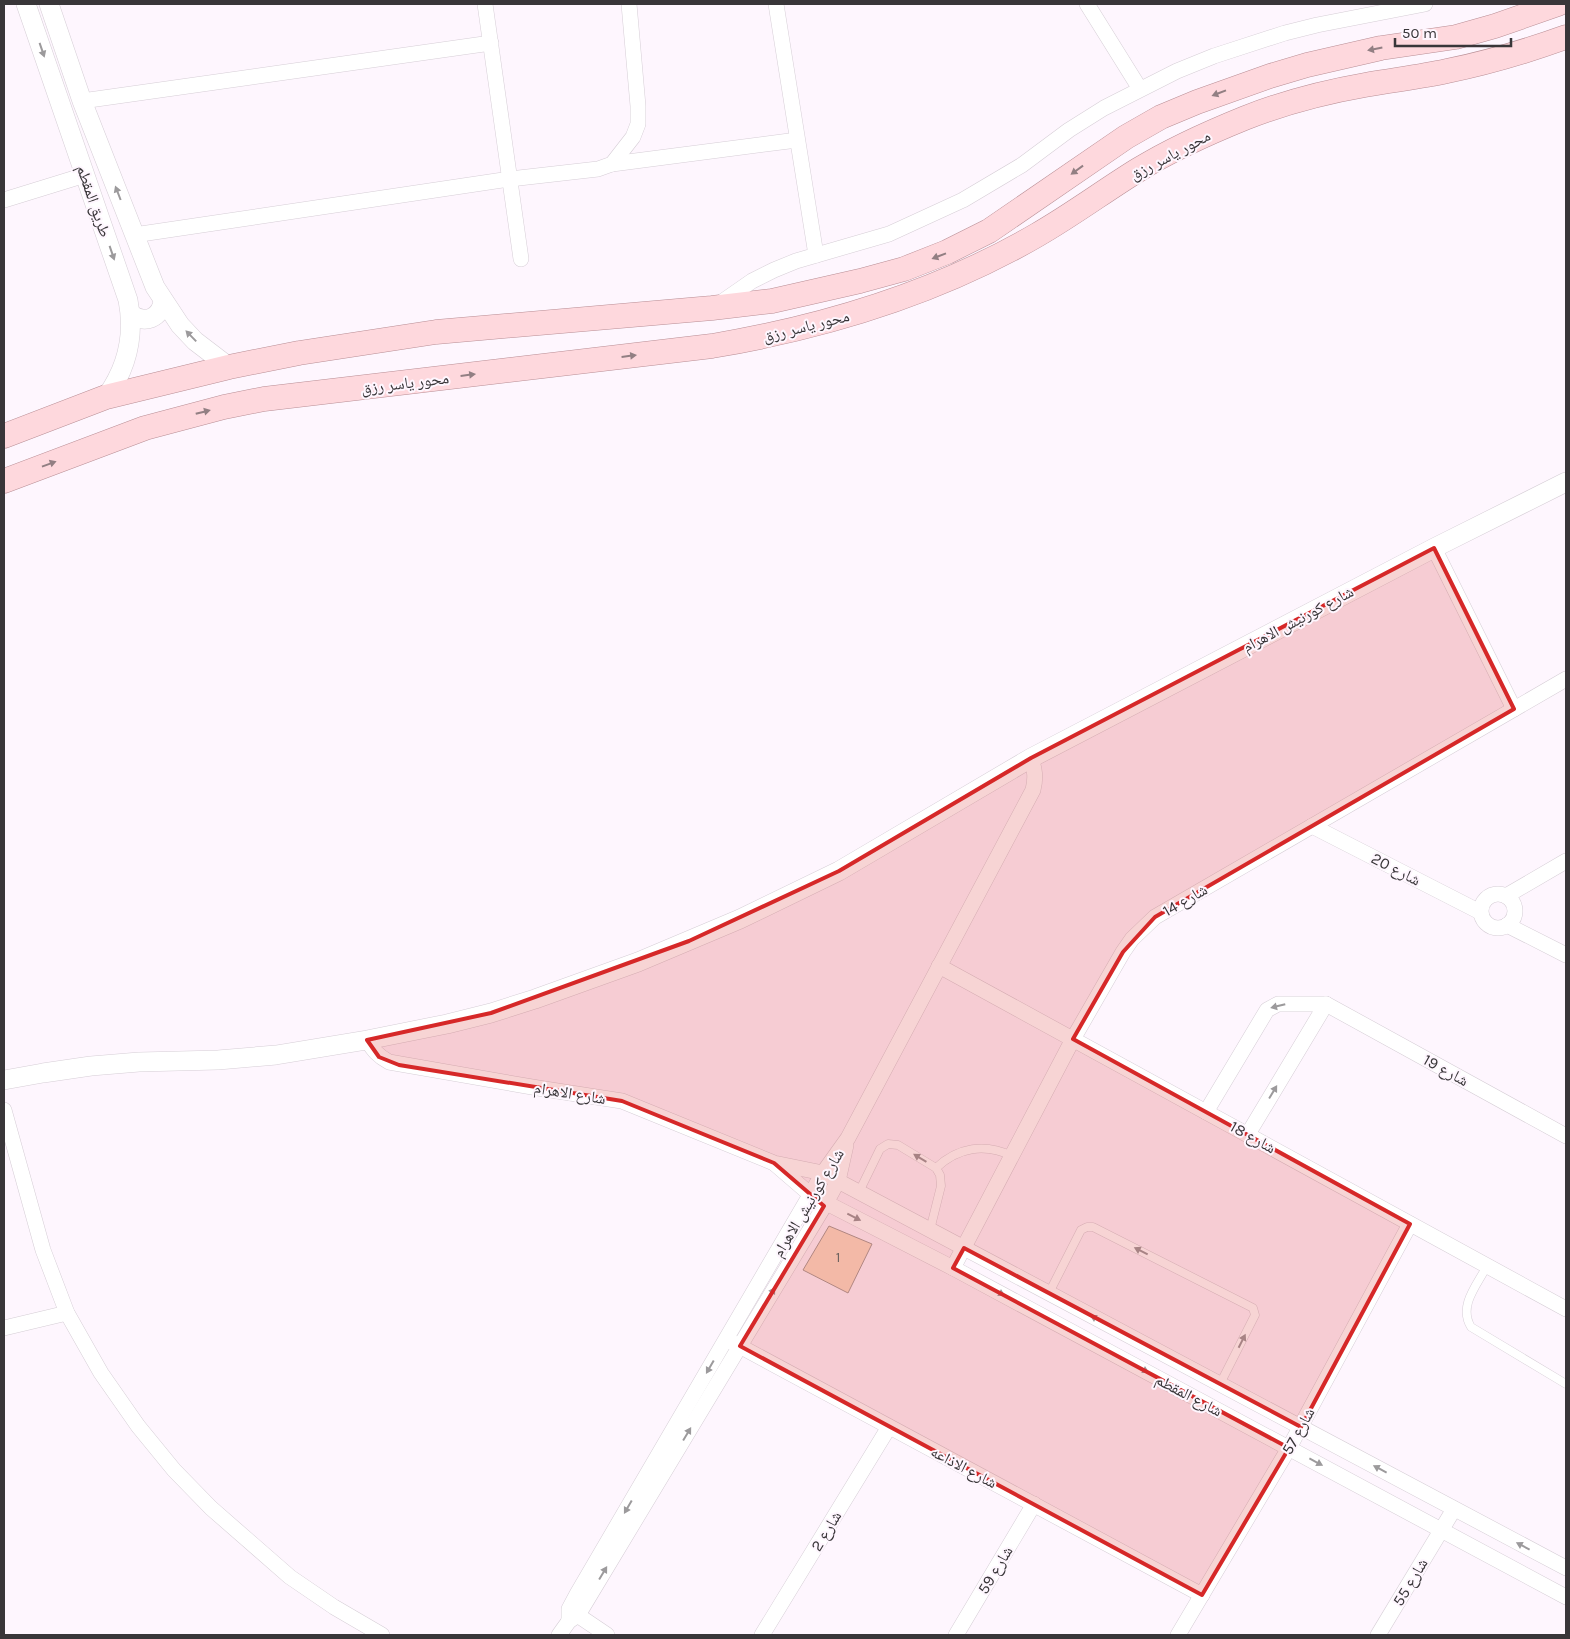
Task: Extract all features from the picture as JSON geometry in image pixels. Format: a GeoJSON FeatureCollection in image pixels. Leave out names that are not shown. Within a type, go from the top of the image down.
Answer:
{"type":"FeatureCollection","features":[{"type":"Feature","properties":{"kind":"main road","name":"محور ياسر رزق"},"geometry":{"type":"LineString","coordinates":[[4,436],[106,398],[229,367],[299,353],[436,332],[772,301],[860,282],[904,269],[948,252],[989,232],[1126,137],[1161,117],[1233,88],[1343,56],[1409,43],[1456,37],[1495,26],[1558,4]]}},
{"type":"Feature","properties":{"kind":"main road","name":"محور ياسر رزق"},"geometry":{"type":"LineString","coordinates":[[4,481],[145,428],[192,415],[264,399],[712,346],[762,337],[836,319],[918,292],[998,256],[1036,236],[1164,155],[1248,117],[1326,93],[1447,72],[1566,37]]}},
{"type":"Feature","properties":{"kind":"street","name":"طريق المقطم"},"geometry":{"type":"LineString","coordinates":[[26,4],[128,300],[130,340],[127,356],[115,385],[106,398]]}},
{"type":"Feature","properties":{"kind":"street","name":"طريق المقطم"},"geometry":{"type":"LineString","coordinates":[[49,4],[82,101],[155,287],[180,325],[195,341],[229,367]]}},
{"type":"Feature","properties":{"kind":"street"},"geometry":{"type":"LineString","coordinates":[[485,4],[521,259]]}},
{"type":"Feature","properties":{"kind":"street"},"geometry":{"type":"LineString","coordinates":[[612,164],[633,137],[638,124],[629,4]]}},
{"type":"Feature","properties":{"kind":"street"},"geometry":{"type":"LineString","coordinates":[[776,4],[816,255]]}},
{"type":"Feature","properties":{"kind":"street"},"geometry":{"type":"LineString","coordinates":[[1087,4],[1140,89]]}},
{"type":"Feature","properties":{"kind":"street"},"geometry":{"type":"LineString","coordinates":[[712,308],[752,281],[781,267],[889,234],[963,200],[1022,164],[1069,130],[1140,89],[1184,68],[1253,42],[1368,9],[1425,4]]}},
{"type":"Feature","properties":{"kind":"street"},"geometry":{"type":"LineString","coordinates":[[82,101],[491,43]]}},
{"type":"Feature","properties":{"kind":"street"},"geometry":{"type":"LineString","coordinates":[[134,235],[510,179],[598,169],[612,164],[797,140]]}},
{"type":"Feature","properties":{"kind":"street"},"geometry":{"type":"LineString","coordinates":[[4,200],[85,175]]}},
{"type":"Feature","properties":{"kind":"street"},"geometry":{"type":"LineString","coordinates":[[130,314],[140,320],[151,318],[160,311],[163,301]]}},
{"type":"Feature","properties":{"kind":"street","name":"شارع كورنيش الاهرام"},"geometry":{"type":"LineString","coordinates":[[4,1080],[91,1066],[139,1062],[218,1060],[276,1055],[367,1040],[491,1013],[587,981],[689,941],[790,896],[839,871],[1031,758],[1434,548],[1566,482]]}},
{"type":"Feature","properties":{"kind":"street"},"geometry":{"type":"LineString","coordinates":[[1434,548],[1514,709]]}},
{"type":"Feature","properties":{"kind":"street","name":"شارع 14"},"geometry":{"type":"LineString","coordinates":[[953,1268],[1073,1039],[1123,952],[1143,927],[1155,917],[1566,679]]}},
{"type":"Feature","properties":{"kind":"street"},"geometry":{"type":"LineString","coordinates":[[848,1138],[1033,790],[1035,774],[1031,758]]}},
{"type":"Feature","properties":{"kind":"street","name":"شارع 20"},"geometry":{"type":"LineString","coordinates":[[1312,826],[1480,912]]}},
{"type":"Feature","properties":{"kind":"street"},"geometry":{"type":"LineString","coordinates":[[1506,896],[1566,861]]}},
{"type":"Feature","properties":{"kind":"street"},"geometry":{"type":"LineString","coordinates":[[1491,896],[1506,896],[1510,899],[1514,908],[1514,918],[1503,928],[1492,928],[1484,922],[1480,912],[1483,902],[1491,896]]}},
{"type":"Feature","properties":{"kind":"street"},"geometry":{"type":"LineString","coordinates":[[1507,925],[1566,955]]}},
{"type":"Feature","properties":{"kind":"street","name":"شارع 18"},"geometry":{"type":"LineString","coordinates":[[939,966],[1566,1309]]}},
{"type":"Feature","properties":{"kind":"street","name":"شارع 19"},"geometry":{"type":"LineString","coordinates":[[1206,1112],[1266,1010],[1278,1004],[1326,1004],[1566,1136]]}},
{"type":"Feature","properties":{"kind":"street"},"geometry":{"type":"LineString","coordinates":[[1248,1134],[1326,1004]]}},
{"type":"Feature","properties":{"kind":"street","name":"شارع الاهرام"},"geometry":{"type":"LineString","coordinates":[[367,1040],[379,1057],[399,1065],[622,1100],[774,1163],[823,1174]]}},
{"type":"Feature","properties":{"kind":"street"},"geometry":{"type":"LineString","coordinates":[[4,1110],[43,1250],[67,1313],[100,1373],[138,1426],[174,1470],[211,1508],[290,1578],[382,1635]]}},
{"type":"Feature","properties":{"kind":"street","name":"شارع كورنيش الاهرام"},"geometry":{"type":"LineString","coordinates":[[572,1615],[733,1343],[823,1174],[848,1138]]}},
{"type":"Feature","properties":{"kind":"street","name":"شارع كورنيش الاهرام"},"geometry":{"type":"LineString","coordinates":[[733,1343],[826,1203],[838,1181],[848,1138]]}},
{"type":"Feature","properties":{"kind":"street","name":"شارع الاهرام"},"geometry":{"type":"LineString","coordinates":[[774,1163],[811,1195]]}},
{"type":"Feature","properties":{"kind":"street","name":"شارع المقطم"},"geometry":{"type":"LineString","coordinates":[[823,1174],[1566,1568]]}},
{"type":"Feature","properties":{"kind":"street","name":"شارع المقطم"},"geometry":{"type":"LineString","coordinates":[[811,1195],[953,1268],[1566,1597]]}},
{"type":"Feature","properties":{"kind":"street","name":"شارع 57"},"geometry":{"type":"LineString","coordinates":[[1178,1635],[1301,1427],[1410,1224]]}},
{"type":"Feature","properties":{"kind":"street"},"geometry":{"type":"LineString","coordinates":[[4,1328],[67,1313]]}},
{"type":"Feature","properties":{"kind":"street","name":"شارع الاذاعه"},"geometry":{"type":"LineString","coordinates":[[733,1343],[1202,1595]]}},
{"type":"Feature","properties":{"kind":"street","name":"شارع 2"},"geometry":{"type":"LineString","coordinates":[[762,1635],[889,1427]]}},
{"type":"Feature","properties":{"kind":"street","name":"شارع 59"},"geometry":{"type":"LineString","coordinates":[[956,1635],[1034,1504]]}},
{"type":"Feature","properties":{"kind":"street","name":"شارع 55"},"geometry":{"type":"LineString","coordinates":[[1378,1635],[1454,1508]]}},
{"type":"Feature","properties":{"kind":"street"},"geometry":{"type":"LineString","coordinates":[[559,1635],[572,1615],[607,1635]]}},
{"type":"Feature","properties":{"kind":"lane"},"geometry":{"type":"LineString","coordinates":[[858,1192],[880,1149],[888,1144],[898,1145],[936,1168],[940,1175],[941,1186],[930,1230]]}},
{"type":"Feature","properties":{"kind":"lane"},"geometry":{"type":"LineString","coordinates":[[936,1168],[952,1155],[972,1148],[993,1148],[1012,1156]]}},
{"type":"Feature","properties":{"kind":"lane"},"geometry":{"type":"LineString","coordinates":[[1049,1293],[1081,1230],[1087,1227],[1094,1227],[1253,1308],[1255,1315],[1220,1384]]}},
{"type":"Feature","properties":{"kind":"lane"},"geometry":{"type":"LineString","coordinates":[[1487,1266],[1466,1306],[1465,1314],[1471,1327],[1566,1384]]}},
{"type":"Feature","properties":{"kind":"highlighted area"},"geometry":{"type":"Polygon","coordinates":[[[1434,548],[1514,709],[1155,917],[1123,952],[1073,1039],[1410,1224],[1301,1427],[964,1248],[953,1268],[1289,1448],[1202,1595],[740,1346],[824,1206],[774,1163],[622,1101],[399,1065],[379,1057],[367,1040],[491,1013],[689,941],[839,871],[1031,758],[1434,548]]]}},
{"type":"Feature","properties":{"kind":"building"},"geometry":{"type":"Polygon","coordinates":[[[829,1226],[872,1244],[848,1293],[803,1270],[829,1226]]]}}]}
